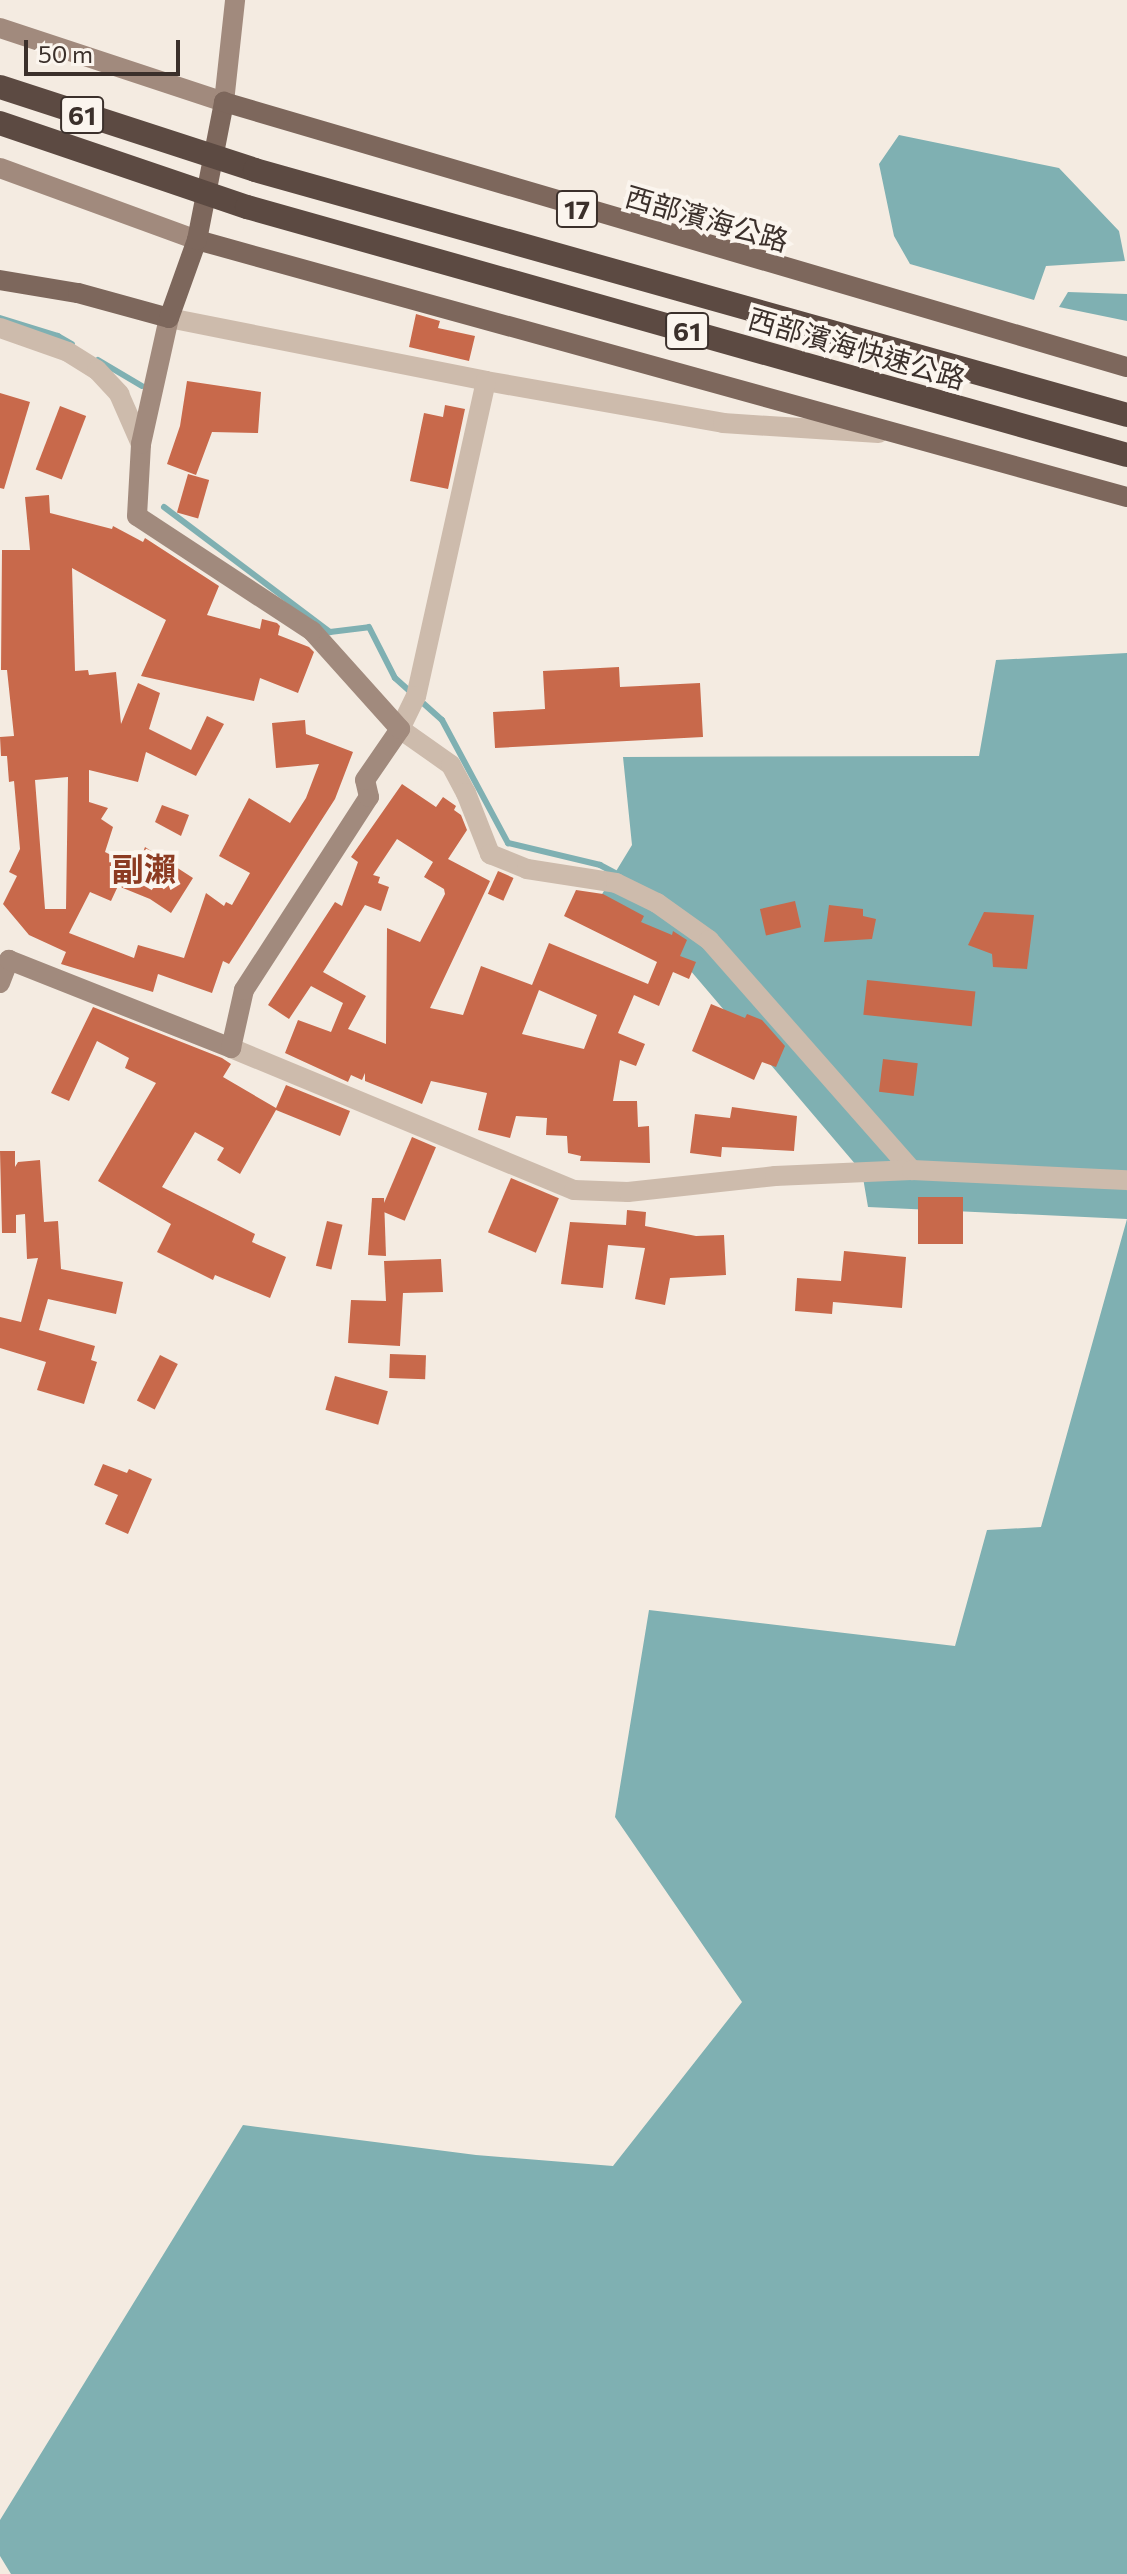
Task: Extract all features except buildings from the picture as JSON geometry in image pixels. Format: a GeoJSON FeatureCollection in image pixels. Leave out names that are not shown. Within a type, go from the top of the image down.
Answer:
{"type":"FeatureCollection","features":[{"type":"Feature","properties":{"kind":"highway","name":"西部濱海快速公路"},"geometry":{"type":"LineString","coordinates":[[0,87],[164,143],[255,170],[1127,415]]}},
{"type":"Feature","properties":{"kind":"highway","name":"西部濱海快速公路"},"geometry":{"type":"LineString","coordinates":[[0,123],[247,207],[1127,455]]}},
{"type":"Feature","properties":{"kind":"main road"},"geometry":{"type":"LineString","coordinates":[[0,280],[78,293],[169,318],[197,240],[224,102]]}},
{"type":"Feature","properties":{"kind":"main road","name":"西部濱海公路"},"geometry":{"type":"LineString","coordinates":[[224,102],[1127,367]]}},
{"type":"Feature","properties":{"kind":"main road"},"geometry":{"type":"LineString","coordinates":[[197,240],[1127,497]]}},
{"type":"Feature","properties":{"kind":"street"},"geometry":{"type":"LineString","coordinates":[[0,28],[224,102],[235,0]]}},
{"type":"Feature","properties":{"kind":"street"},"geometry":{"type":"LineString","coordinates":[[0,168],[197,240]]}},
{"type":"Feature","properties":{"kind":"street"},"geometry":{"type":"LineString","coordinates":[[894,434],[723,423],[486,381],[169,318],[141,444],[137,516],[312,631],[400,729],[451,765],[466,793],[490,854],[527,869],[616,883],[657,903],[709,940],[912,1170]]}},
{"type":"Feature","properties":{"kind":"street"},"geometry":{"type":"LineString","coordinates":[[0,328],[68,352],[97,370],[119,394],[141,444]]}},
{"type":"Feature","properties":{"kind":"street"},"geometry":{"type":"LineString","coordinates":[[231,1048],[244,990],[369,797],[365,780],[400,729],[416,696],[486,381]]}},
{"type":"Feature","properties":{"kind":"street"},"geometry":{"type":"LineString","coordinates":[[0,983],[4,954],[574,1190],[628,1192],[775,1176],[912,1170],[1127,1180]]}},
{"type":"Feature","properties":{"kind":"water"},"geometry":{"type":"Polygon","coordinates":[[[899,135],[1059,168],[1119,231],[1125,261],[1046,266],[1034,300],[910,264],[894,236],[879,164],[899,135]]]}},
{"type":"Feature","properties":{"kind":"water"},"geometry":{"type":"Polygon","coordinates":[[[1068,292],[1127,294],[1127,321],[1059,307],[1068,292]]]}},
{"type":"Feature","properties":{"kind":"water"},"geometry":{"type":"Polygon","coordinates":[[[1127,653],[1127,1219],[868,1207],[862,1172],[684,963],[593,909],[632,845],[623,757],[979,756],[996,660],[1127,653]]]}},
{"type":"Feature","properties":{"kind":"water"},"geometry":{"type":"Polygon","coordinates":[[[1127,1219],[1127,2574],[11,2574],[0,2556],[0,2520],[243,2125],[476,2155],[613,2166],[742,2002],[615,1817],[649,1610],[955,1646],[987,1530],[1041,1527],[1127,1219]]]}},
{"type":"Feature","properties":{"kind":"waterway"},"geometry":{"type":"LineString","coordinates":[[0,318],[58,336],[72,344]]}},
{"type":"Feature","properties":{"kind":"waterway"},"geometry":{"type":"LineString","coordinates":[[98,360],[142,386]]}},
{"type":"Feature","properties":{"kind":"waterway"},"geometry":{"type":"LineString","coordinates":[[164,507],[330,632],[369,627],[395,678],[442,720],[508,843],[600,865],[621,876]]}},
{"type":"Feature","properties":{"kind":"district","name":"副瀨"},"geometry":{"type":"Point","coordinates":[144,868]}}]}
